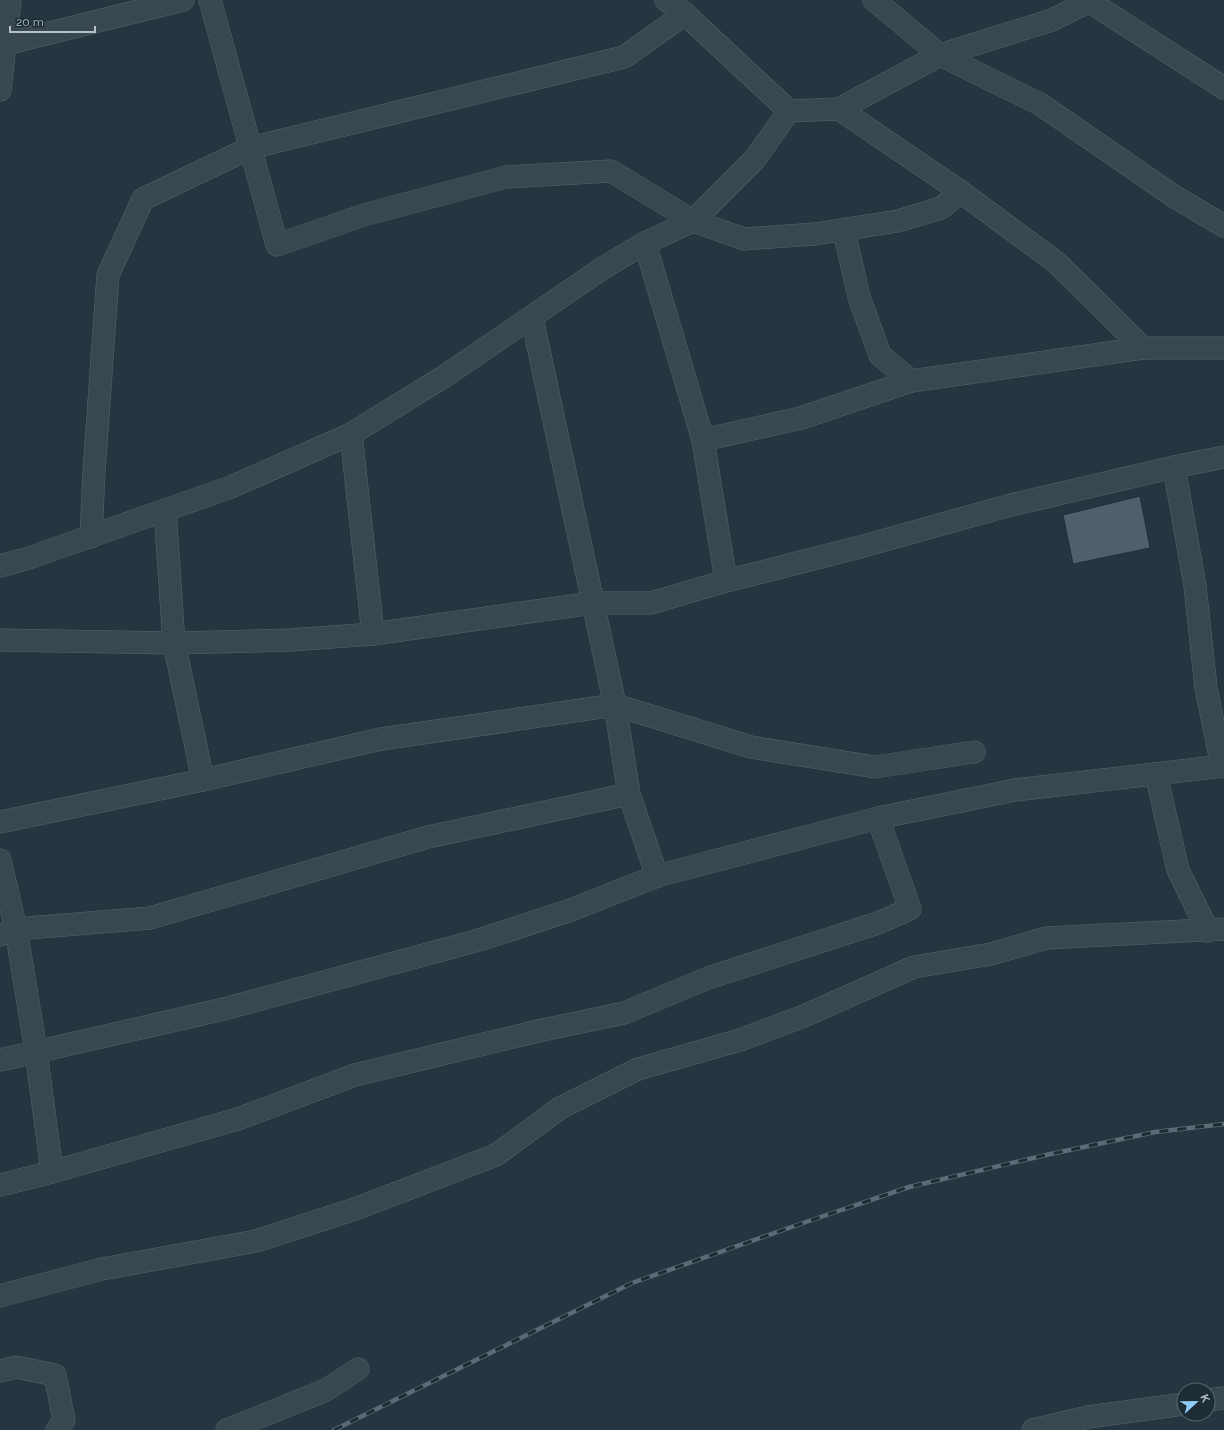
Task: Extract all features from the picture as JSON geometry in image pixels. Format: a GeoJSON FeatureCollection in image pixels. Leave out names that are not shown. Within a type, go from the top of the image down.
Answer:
{"type":"FeatureCollection","features":[{"type":"Feature","properties":{"kind":"street"},"geometry":{"type":"LineString","coordinates":[[0,90],[10,0]]}},
{"type":"Feature","properties":{"kind":"street"},"geometry":{"type":"LineString","coordinates":[[5,44],[120,8],[184,0]]}},
{"type":"Feature","properties":{"kind":"street"},"geometry":{"type":"LineString","coordinates":[[210,0],[277,245],[364,215],[506,177],[611,171],[693,220],[744,239],[844,231],[898,221],[941,208],[961,192]]}},
{"type":"Feature","properties":{"kind":"street"},"geometry":{"type":"LineString","coordinates":[[666,0],[685,14],[789,111],[839,109],[940,55],[1052,20],[1090,1],[1224,88]]}},
{"type":"Feature","properties":{"kind":"street"},"geometry":{"type":"LineString","coordinates":[[874,0],[940,55],[1040,104],[1172,195],[1224,226]]}},
{"type":"Feature","properties":{"kind":"street"},"geometry":{"type":"LineString","coordinates":[[91,537],[94,472],[108,275],[143,199],[250,148],[624,57],[685,14]]}},
{"type":"Feature","properties":{"kind":"street"},"geometry":{"type":"LineString","coordinates":[[839,109],[961,192],[1057,263],[1143,348]]}},
{"type":"Feature","properties":{"kind":"street"},"geometry":{"type":"LineString","coordinates":[[0,566],[26,559],[91,537],[231,487],[351,434],[445,376],[532,318],[603,268],[645,243],[693,220],[754,160],[789,111]]}},
{"type":"Feature","properties":{"kind":"street"},"geometry":{"type":"LineString","coordinates":[[844,231],[859,297],[880,355],[911,381]]}},
{"type":"Feature","properties":{"kind":"street"},"geometry":{"type":"LineString","coordinates":[[645,243],[703,440],[726,581]]}},
{"type":"Feature","properties":{"kind":"street"},"geometry":{"type":"LineString","coordinates":[[532,318],[615,705],[629,794],[657,876]]}},
{"type":"Feature","properties":{"kind":"street"},"geometry":{"type":"LineString","coordinates":[[703,440],[801,418],[911,381],[1143,348],[1224,348]]}},
{"type":"Feature","properties":{"kind":"street"},"geometry":{"type":"LineString","coordinates":[[351,434],[373,634]]}},
{"type":"Feature","properties":{"kind":"street"},"geometry":{"type":"LineString","coordinates":[[0,640],[174,643],[290,640],[373,634],[593,604],[651,603],[726,581],[860,547],[1007,506],[1174,467],[1224,457]]}},
{"type":"Feature","properties":{"kind":"street"},"geometry":{"type":"LineString","coordinates":[[0,1060],[224,1009],[479,940],[570,910],[657,876],[878,818],[1015,790],[1223,766],[1215,686],[1195,586],[1174,467]]}},
{"type":"Feature","properties":{"kind":"street"},"geometry":{"type":"LineString","coordinates":[[165,510],[174,643],[203,780]]}},
{"type":"Feature","properties":{"kind":"street"},"geometry":{"type":"LineString","coordinates":[[0,822],[203,780],[381,739],[615,705],[751,747],[875,767],[974,752]]}},
{"type":"Feature","properties":{"kind":"street"},"geometry":{"type":"LineString","coordinates":[[0,1296],[102,1269],[256,1241],[355,1209],[496,1155],[560,1108],[638,1069],[740,1040],[804,1016],[914,967],[991,954],[1046,938],[1216,930],[1178,870],[1156,774]]}},
{"type":"Feature","properties":{"kind":"street"},"geometry":{"type":"LineString","coordinates":[[8,932],[150,918],[428,837],[629,794]]}},
{"type":"Feature","properties":{"kind":"street"},"geometry":{"type":"LineString","coordinates":[[0,1185],[52,1172],[238,1119],[355,1075],[538,1031],[624,1013],[708,978],[878,923],[910,909],[878,818]]}},
{"type":"Feature","properties":{"kind":"street"},"geometry":{"type":"LineString","coordinates":[[0,860],[8,932],[36,1051],[52,1172]]}},
{"type":"Feature","properties":{"kind":"street"},"geometry":{"type":"LineString","coordinates":[[0,1371],[16,1367],[55,1375],[64,1420],[57,1430]]}},
{"type":"Feature","properties":{"kind":"street"},"geometry":{"type":"LineString","coordinates":[[227,1430],[326,1390],[358,1369]]}},
{"type":"Feature","properties":{"kind":"street"},"geometry":{"type":"LineString","coordinates":[[1033,1430],[1088,1417],[1176,1405]]}},
{"type":"Feature","properties":{"kind":"building"},"geometry":{"type":"Polygon","coordinates":[[[1140,496],[1150,548],[1073,564],[1063,515],[1140,496]]]}},
{"type":"Feature","properties":{"kind":"railway"},"geometry":{"type":"LineString","coordinates":[[334,1430],[632,1283],[806,1222],[909,1187],[1046,1155],[1155,1132],[1224,1124]]}}]}
